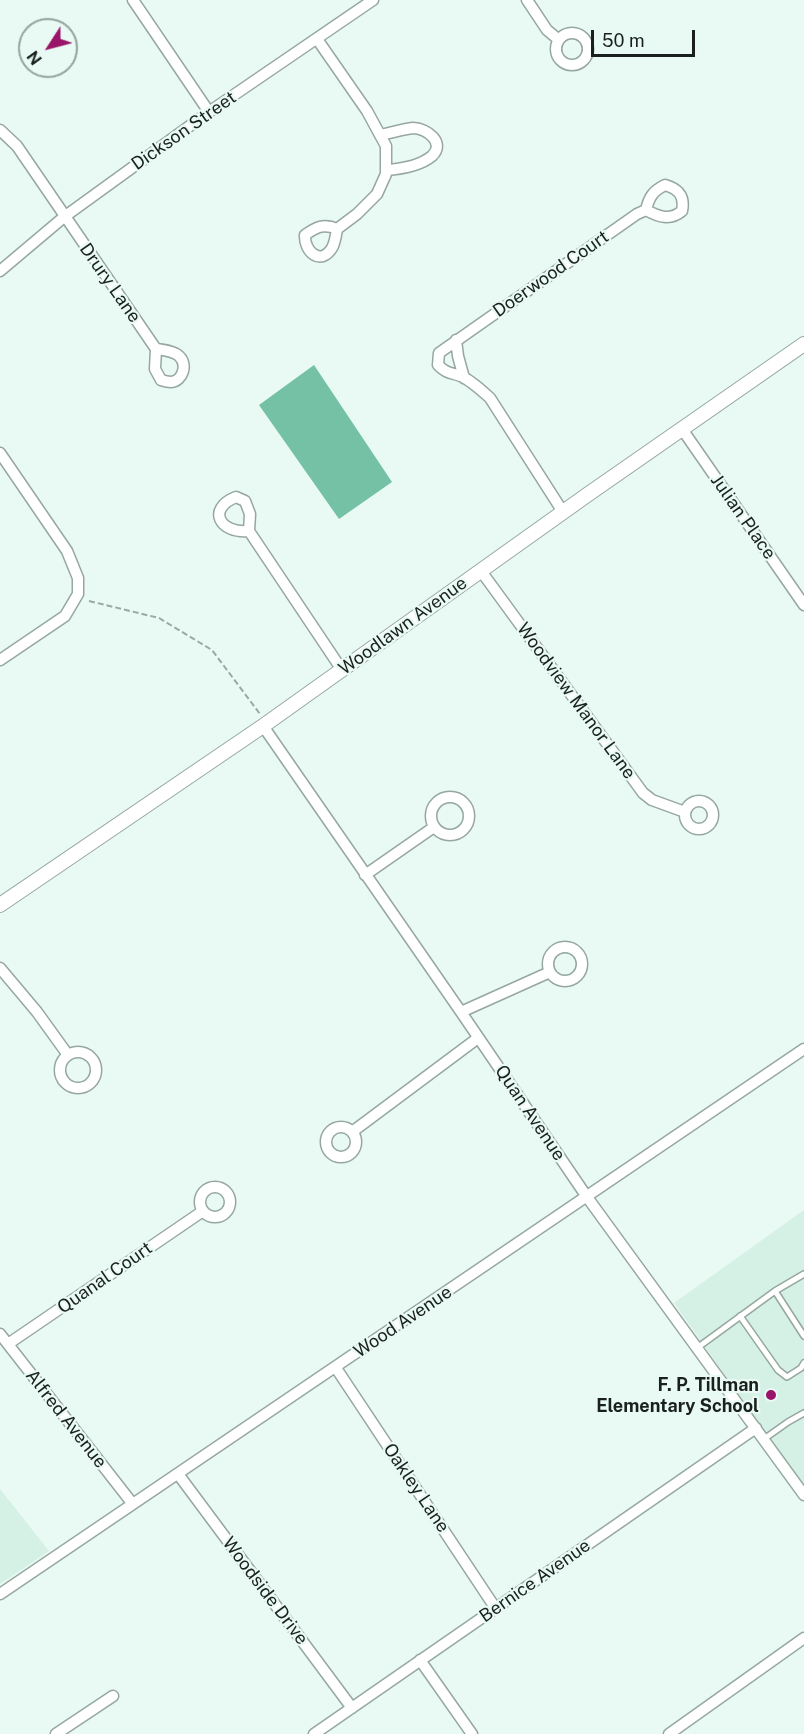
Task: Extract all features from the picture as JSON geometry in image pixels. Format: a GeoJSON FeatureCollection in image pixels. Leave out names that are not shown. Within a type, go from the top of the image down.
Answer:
{"type":"FeatureCollection","features":[{"type":"Feature","properties":{"kind":"street"},"geometry":{"type":"LineString","coordinates":[[133,0],[209,112]]}},
{"type":"Feature","properties":{"kind":"street","name":"Dickson Street"},"geometry":{"type":"LineString","coordinates":[[0,271],[64,217],[209,112],[374,0]]}},
{"type":"Feature","properties":{"kind":"street"},"geometry":{"type":"LineString","coordinates":[[527,0],[547,30],[559,40]]}},
{"type":"Feature","properties":{"kind":"street"},"geometry":{"type":"LineString","coordinates":[[317,39],[367,111],[386,146],[386,174],[377,194],[357,214],[337,229]]}},
{"type":"Feature","properties":{"kind":"street"},"geometry":{"type":"LineString","coordinates":[[380,135],[414,128],[427,131],[435,139],[437,148],[433,155],[422,161],[402,169],[386,170]]}},
{"type":"Feature","properties":{"kind":"street","name":"Drury Lane"},"geometry":{"type":"LineString","coordinates":[[0,130],[17,146],[156,349]]}},
{"type":"Feature","properties":{"kind":"street","name":"Doerwood Court"},"geometry":{"type":"LineString","coordinates":[[563,512],[490,398],[464,378],[445,372],[438,364],[439,353],[637,214],[646,210]]}},
{"type":"Feature","properties":{"kind":"street"},"geometry":{"type":"LineString","coordinates":[[456,340],[464,378]]}},
{"type":"Feature","properties":{"kind":"street","name":"Woodlawn Avenue"},"geometry":{"type":"LineString","coordinates":[[0,904],[265,725],[563,512],[804,344]]}},
{"type":"Feature","properties":{"kind":"street","name":"Julian Place"},"geometry":{"type":"LineString","coordinates":[[682,429],[804,605]]}},
{"type":"Feature","properties":{"kind":"street"},"geometry":{"type":"LineString","coordinates":[[0,453],[67,551],[78,578],[78,594],[65,616],[0,660]]}},
{"type":"Feature","properties":{"kind":"street"},"geometry":{"type":"LineString","coordinates":[[249,531],[342,670]]}},
{"type":"Feature","properties":{"kind":"street","name":"Woodview Manor Lane"},"geometry":{"type":"LineString","coordinates":[[481,571],[643,793],[652,800],[685,812]]}},
{"type":"Feature","properties":{"kind":"street","name":"Quan Avenue"},"geometry":{"type":"LineString","coordinates":[[265,725],[365,875],[587,1197],[804,1495]]}},
{"type":"Feature","properties":{"kind":"street"},"geometry":{"type":"LineString","coordinates":[[365,875],[434,827]]}},
{"type":"Feature","properties":{"kind":"street"},"geometry":{"type":"LineString","coordinates":[[0,968],[37,1012],[68,1055]]}},
{"type":"Feature","properties":{"kind":"street"},"geometry":{"type":"LineString","coordinates":[[461,1012],[550,972]]}},
{"type":"Feature","properties":{"kind":"street"},"geometry":{"type":"LineString","coordinates":[[352,1132],[478,1038]]}},
{"type":"Feature","properties":{"kind":"street","name":"Wood Avenue"},"geometry":{"type":"LineString","coordinates":[[0,1594],[804,1049]]}},
{"type":"Feature","properties":{"kind":"street","name":"Quanal Court"},"geometry":{"type":"LineString","coordinates":[[8,1344],[203,1211]]}},
{"type":"Feature","properties":{"kind":"street","name":"Alfred Avenue"},"geometry":{"type":"LineString","coordinates":[[0,1334],[132,1503]]}},
{"type":"Feature","properties":{"kind":"street","name":"Oakley Lane"},"geometry":{"type":"LineString","coordinates":[[336,1368],[496,1609]]}},
{"type":"Feature","properties":{"kind":"street","name":"Bernice Avenue"},"geometry":{"type":"LineString","coordinates":[[314,1734],[756,1428]]}},
{"type":"Feature","properties":{"kind":"street","name":"Woodside Drive"},"geometry":{"type":"LineString","coordinates":[[178,1474],[352,1708]]}},
{"type":"Feature","properties":{"kind":"street"},"geometry":{"type":"LineString","coordinates":[[669,1734],[804,1638]]}},
{"type":"Feature","properties":{"kind":"street"},"geometry":{"type":"LineString","coordinates":[[420,1660],[472,1734]]}},
{"type":"Feature","properties":{"kind":"street"},"geometry":{"type":"LineString","coordinates":[[57,1734],[113,1696]]}},
{"type":"Feature","properties":{"kind":"lane"},"geometry":{"type":"LineString","coordinates":[[697,1348],[775,1291],[804,1274]]}},
{"type":"Feature","properties":{"kind":"lane"},"geometry":{"type":"LineString","coordinates":[[775,1291],[804,1336]]}},
{"type":"Feature","properties":{"kind":"lane"},"geometry":{"type":"LineString","coordinates":[[740,1316],[778,1370],[787,1377],[801,1368],[804,1362]]}},
{"type":"Feature","properties":{"kind":"lane"},"geometry":{"type":"LineString","coordinates":[[764,1439],[804,1413]]}},
{"type":"Feature","properties":{"kind":"path"},"geometry":{"type":"LineString","coordinates":[[76,598],[159,618],[212,650],[265,725]]}},
{"type":"Feature","properties":{"kind":"shaded area","name":"F. P. Tillman Elementary School"},"geometry":{"type":"Polygon","coordinates":[[[804,1210],[804,1487],[674,1303],[804,1210]]]}},
{"type":"Feature","properties":{"kind":"shaded area"},"geometry":{"type":"Polygon","coordinates":[[[0,1489],[49,1551],[0,1584],[0,1489]]]}},
{"type":"Feature","properties":{"kind":"green space"},"geometry":{"type":"Polygon","coordinates":[[[314,365],[392,482],[339,519],[259,405],[314,365]]]}},
{"type":"Feature","properties":{"kind":"place","name":"F. P. Tillman Elementary School"},"geometry":{"type":"Point","coordinates":[771,1395]}}]}
